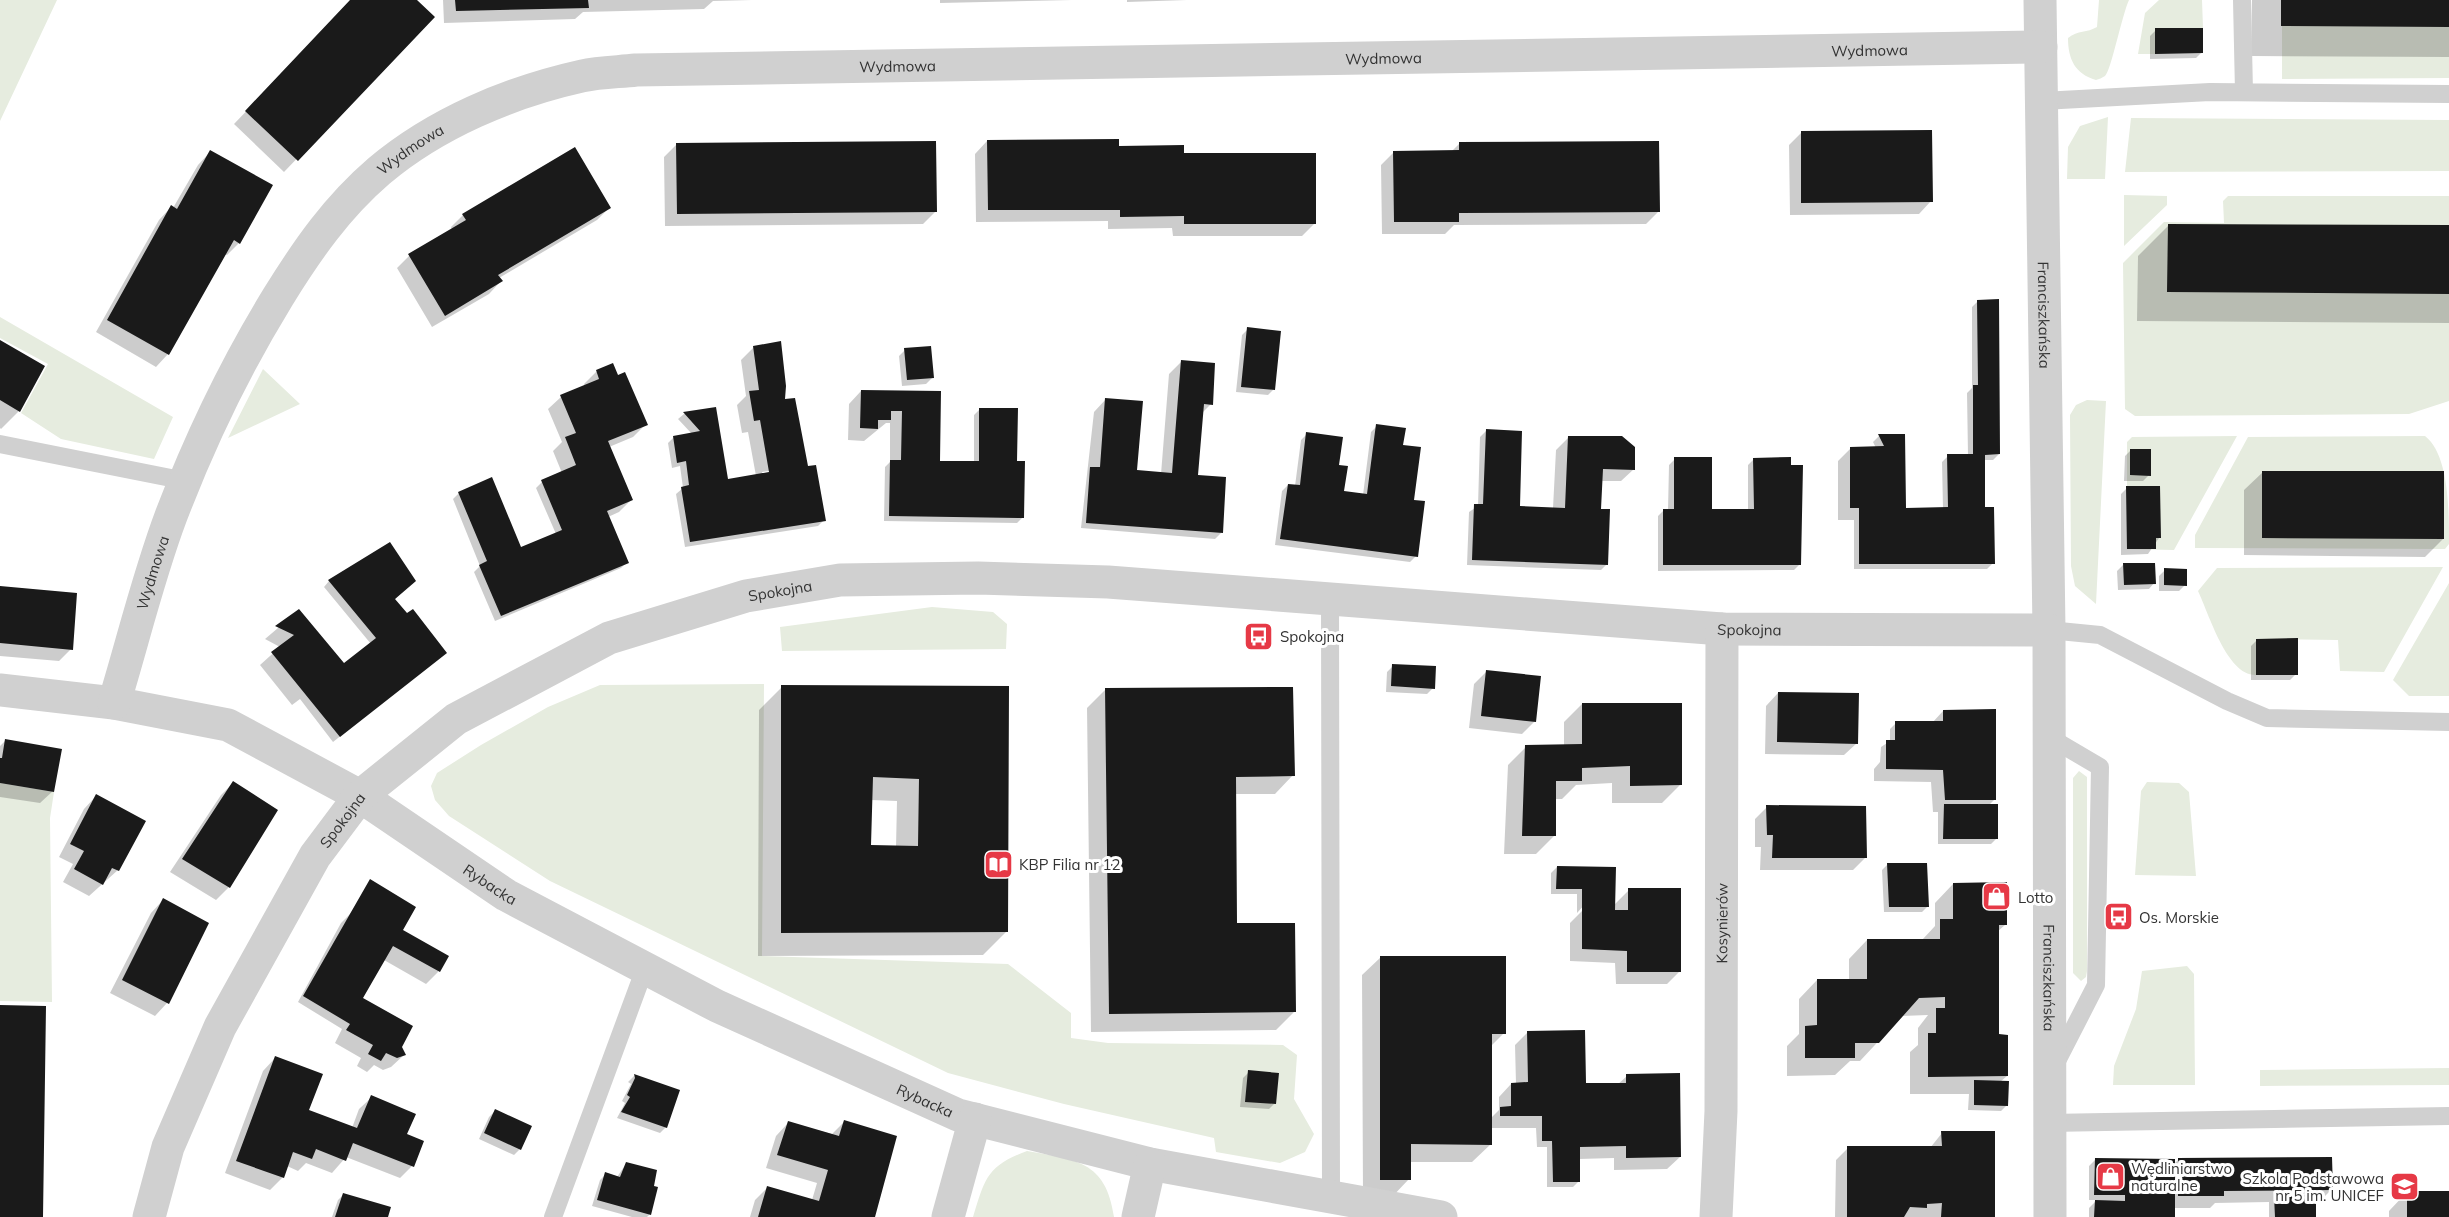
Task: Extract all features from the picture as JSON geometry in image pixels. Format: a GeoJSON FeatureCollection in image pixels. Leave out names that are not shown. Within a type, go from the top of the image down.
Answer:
{"type":"FeatureCollection","features":[{"type":"Feature","properties":{"kind":"street","name":"Franciszkańska"},"geometry":{"type":"LineString","coordinates":[[2040,0],[2049,630],[2050,1217]]}},
{"type":"Feature","properties":{"kind":"street","name":"Wydmowa"},"geometry":{"type":"LineString","coordinates":[[114,703],[170,518],[206,431],[247,346],[303,256],[331,218],[379,171],[408,149],[454,121],[531,90],[584,75],[636,70],[2041,47]]}},
{"type":"Feature","properties":{"kind":"street","name":"Spokojna"},"geometry":{"type":"LineString","coordinates":[[149,1217],[168,1147],[220,1027],[315,856],[360,796],[456,719],[609,638],[746,596],[840,580],[978,578],[1108,582],[1722,629],[2049,630]]}},
{"type":"Feature","properties":{"kind":"street","name":"Kosynierów"},"geometry":{"type":"LineString","coordinates":[[1716,1217],[1721,1111],[1722,629]]}},
{"type":"Feature","properties":{"kind":"street","name":"Rybacka"},"geometry":{"type":"LineString","coordinates":[[0,690],[114,703],[228,725],[360,796],[506,895],[727,1011],[958,1115],[1150,1164],[1331,1195],[1441,1217]]}},
{"type":"Feature","properties":{"kind":"street","name":"Rybacka"},"geometry":{"type":"LineString","coordinates":[[948,1217],[975,1119]]}},
{"type":"Feature","properties":{"kind":"street"},"geometry":{"type":"LineString","coordinates":[[1138,1217],[1150,1164]]}},
{"type":"Feature","properties":{"kind":"lane"},"geometry":{"type":"LineString","coordinates":[[2242,0],[2244,92]]}},
{"type":"Feature","properties":{"kind":"lane"},"geometry":{"type":"LineString","coordinates":[[2042,101],[2244,92],[2449,94]]}},
{"type":"Feature","properties":{"kind":"lane"},"geometry":{"type":"LineString","coordinates":[[0,444],[186,481]]}},
{"type":"Feature","properties":{"kind":"lane"},"geometry":{"type":"LineString","coordinates":[[1330,598],[1331,1195]]}},
{"type":"Feature","properties":{"kind":"lane"},"geometry":{"type":"LineString","coordinates":[[2049,630],[2100,635],[2227,701],[2267,718],[2449,722]]}},
{"type":"Feature","properties":{"kind":"lane"},"geometry":{"type":"LineString","coordinates":[[2049,738],[2100,767],[2096,986],[2050,1074]]}},
{"type":"Feature","properties":{"kind":"lane"},"geometry":{"type":"LineString","coordinates":[[553,1217],[645,969]]}},
{"type":"Feature","properties":{"kind":"lane"},"geometry":{"type":"LineString","coordinates":[[2049,1123],[2449,1116]]}},
{"type":"Feature","properties":{"kind":"shaded area"},"geometry":{"type":"Polygon","coordinates":[[[0,0],[57,0],[0,121],[0,0]]]}},
{"type":"Feature","properties":{"kind":"shaded area"},"geometry":{"type":"Polygon","coordinates":[[[2099,0],[2129,0],[2107,72],[2105,76],[2096,80],[2083,74],[2074,65],[2069,53],[2068,38],[2097,27],[2099,0]]]}},
{"type":"Feature","properties":{"kind":"shaded area"},"geometry":{"type":"Polygon","coordinates":[[[2159,0],[2202,0],[2203,28],[2155,54],[2138,54],[2145,13],[2159,0]]]}},
{"type":"Feature","properties":{"kind":"shaded area"},"geometry":{"type":"Polygon","coordinates":[[[2282,0],[2449,0],[2449,78],[2282,79],[2282,0]]]}},
{"type":"Feature","properties":{"kind":"shaded area"},"geometry":{"type":"Polygon","coordinates":[[[2108,117],[2105,179],[2067,179],[2068,147],[2080,126],[2108,117]]]}},
{"type":"Feature","properties":{"kind":"shaded area"},"geometry":{"type":"Polygon","coordinates":[[[2131,118],[2449,120],[2449,171],[2125,172],[2131,118]]]}},
{"type":"Feature","properties":{"kind":"shaded area"},"geometry":{"type":"Polygon","coordinates":[[[2124,195],[2167,196],[2167,205],[2124,246],[2124,195]]]}},
{"type":"Feature","properties":{"kind":"shaded area"},"geometry":{"type":"Polygon","coordinates":[[[2228,196],[2449,196],[2449,401],[2409,414],[2135,416],[2125,409],[2123,263],[2164,222],[2224,223],[2223,201],[2228,196]]]}},
{"type":"Feature","properties":{"kind":"shaded area"},"geometry":{"type":"Polygon","coordinates":[[[0,317],[173,417],[154,459],[61,439],[21,413],[48,364],[0,338],[0,317]]]}},
{"type":"Feature","properties":{"kind":"shaded area"},"geometry":{"type":"Polygon","coordinates":[[[263,369],[300,404],[228,438],[263,369]]]}},
{"type":"Feature","properties":{"kind":"shaded area"},"geometry":{"type":"Polygon","coordinates":[[[2087,400],[2106,401],[2096,604],[2075,586],[2071,566],[2070,415],[2076,405],[2087,400]]]}},
{"type":"Feature","properties":{"kind":"shaded area"},"geometry":{"type":"Polygon","coordinates":[[[2237,436],[2174,550],[2127,549],[2127,442],[2132,437],[2237,436]]]}},
{"type":"Feature","properties":{"kind":"shaded area"},"geometry":{"type":"Polygon","coordinates":[[[2425,436],[2439,456],[2446,484],[2449,544],[2445,549],[2195,548],[2195,535],[2248,437],[2425,436]]]}},
{"type":"Feature","properties":{"kind":"shaded area"},"geometry":{"type":"Polygon","coordinates":[[[2443,567],[2384,672],[2340,671],[2338,640],[2256,639],[2256,675],[2246,673],[2236,666],[2220,642],[2198,591],[2217,568],[2443,567]]]}},
{"type":"Feature","properties":{"kind":"shaded area"},"geometry":{"type":"Polygon","coordinates":[[[2449,583],[2449,696],[2409,696],[2393,680],[2449,583]]]}},
{"type":"Feature","properties":{"kind":"shaded area"},"geometry":{"type":"Polygon","coordinates":[[[932,607],[993,612],[1007,624],[1006,649],[782,651],[780,627],[932,607]]]}},
{"type":"Feature","properties":{"kind":"shaded area"},"geometry":{"type":"Polygon","coordinates":[[[764,684],[762,956],[1008,964],[1071,1013],[1071,1038],[1108,1043],[1283,1045],[1297,1055],[1294,1099],[1314,1134],[1305,1152],[1280,1163],[1216,1152],[1214,1138],[1064,1104],[948,1073],[550,881],[449,816],[435,800],[431,786],[437,773],[548,707],[600,685],[764,684]]]}},
{"type":"Feature","properties":{"kind":"shaded area"},"geometry":{"type":"Polygon","coordinates":[[[2079,771],[2087,777],[2087,971],[2086,977],[2081,981],[2073,973],[2073,778],[2079,771]]]}},
{"type":"Feature","properties":{"kind":"shaded area"},"geometry":{"type":"Polygon","coordinates":[[[2147,782],[2179,783],[2189,792],[2196,876],[2135,875],[2141,791],[2147,782]]]}},
{"type":"Feature","properties":{"kind":"shaded area"},"geometry":{"type":"Polygon","coordinates":[[[0,783],[54,792],[50,818],[52,1002],[0,1001],[0,783]]]}},
{"type":"Feature","properties":{"kind":"shaded area"},"geometry":{"type":"Polygon","coordinates":[[[2187,966],[2194,974],[2195,1085],[2113,1085],[2114,1066],[2136,1009],[2142,971],[2187,966]]]}},
{"type":"Feature","properties":{"kind":"shaded area"},"geometry":{"type":"Polygon","coordinates":[[[2449,1068],[2449,1085],[2260,1086],[2260,1070],[2449,1068]]]}},
{"type":"Feature","properties":{"kind":"shaded area"},"geometry":{"type":"Polygon","coordinates":[[[1027,1151],[1074,1161],[1096,1173],[1110,1198],[1114,1217],[973,1217],[981,1192],[990,1175],[1003,1162],[1027,1151]]]}},
{"type":"Feature","properties":{"kind":"building"},"geometry":{"type":"Polygon","coordinates":[[[350,0],[417,0],[435,17],[298,161],[245,111],[350,0]]]}},
{"type":"Feature","properties":{"kind":"building"},"geometry":{"type":"Polygon","coordinates":[[[455,0],[588,0],[589,8],[456,11],[455,0]]]}},
{"type":"Feature","properties":{"kind":"building"},"geometry":{"type":"Polygon","coordinates":[[[2281,0],[2449,0],[2449,27],[2281,26],[2281,0]]]}},
{"type":"Feature","properties":{"kind":"building"},"geometry":{"type":"Polygon","coordinates":[[[2155,28],[2203,28],[2203,53],[2155,54],[2155,28]]]}},
{"type":"Feature","properties":{"kind":"building"},"geometry":{"type":"Polygon","coordinates":[[[1932,130],[1933,202],[1801,203],[1801,131],[1932,130]]]}},
{"type":"Feature","properties":{"kind":"building"},"geometry":{"type":"Polygon","coordinates":[[[1119,139],[1119,146],[1184,145],[1184,153],[1316,153],[1316,224],[1184,224],[1184,216],[1120,217],[1120,210],[988,210],[987,140],[1119,139]]]}},
{"type":"Feature","properties":{"kind":"building"},"geometry":{"type":"Polygon","coordinates":[[[936,141],[937,212],[677,214],[676,143],[936,141]]]}},
{"type":"Feature","properties":{"kind":"building"},"geometry":{"type":"Polygon","coordinates":[[[1659,141],[1660,212],[1459,213],[1459,222],[1394,222],[1393,151],[1459,150],[1459,142],[1659,141]]]}},
{"type":"Feature","properties":{"kind":"building"},"geometry":{"type":"Polygon","coordinates":[[[575,147],[611,208],[498,275],[503,281],[445,316],[408,254],[466,220],[462,214],[575,147]]]}},
{"type":"Feature","properties":{"kind":"building"},"geometry":{"type":"Polygon","coordinates":[[[210,150],[273,185],[240,244],[234,240],[169,355],[107,320],[171,205],[177,209],[210,150]]]}},
{"type":"Feature","properties":{"kind":"building"},"geometry":{"type":"Polygon","coordinates":[[[2168,224],[2449,225],[2449,294],[2167,292],[2168,224]]]}},
{"type":"Feature","properties":{"kind":"building"},"geometry":{"type":"Polygon","coordinates":[[[1999,299],[2000,454],[1985,455],[1985,507],[1994,507],[1995,564],[1859,564],[1859,508],[1850,508],[1850,447],[1884,446],[1878,434],[1905,434],[1906,508],[1948,507],[1947,454],[1973,454],[1973,385],[1978,385],[1977,300],[1999,299]]]}},
{"type":"Feature","properties":{"kind":"building"},"geometry":{"type":"Polygon","coordinates":[[[1247,327],[1281,331],[1275,390],[1241,387],[1247,327]]]}},
{"type":"Feature","properties":{"kind":"building"},"geometry":{"type":"Polygon","coordinates":[[[0,340],[45,366],[20,412],[0,400],[0,340]]]}},
{"type":"Feature","properties":{"kind":"building"},"geometry":{"type":"Polygon","coordinates":[[[781,341],[786,386],[785,399],[795,398],[808,466],[816,465],[826,521],[690,542],[681,487],[689,485],[686,461],[677,463],[673,436],[700,431],[683,412],[716,407],[728,479],[769,472],[760,420],[754,421],[749,391],[759,390],[753,346],[781,341]]]}},
{"type":"Feature","properties":{"kind":"building"},"geometry":{"type":"Polygon","coordinates":[[[931,346],[934,378],[907,380],[904,348],[931,346]]]}},
{"type":"Feature","properties":{"kind":"building"},"geometry":{"type":"Polygon","coordinates":[[[1181,360],[1215,363],[1213,405],[1204,404],[1198,475],[1226,477],[1223,533],[1086,523],[1090,467],[1100,467],[1105,398],[1143,401],[1137,470],[1172,473],[1181,360]]]}},
{"type":"Feature","properties":{"kind":"building"},"geometry":{"type":"Polygon","coordinates":[[[613,363],[618,375],[625,372],[648,425],[608,441],[633,500],[607,511],[629,563],[501,616],[479,565],[487,561],[458,492],[492,477],[521,547],[562,530],[541,480],[576,465],[565,437],[576,433],[560,395],[599,379],[596,370],[613,363]]]}},
{"type":"Feature","properties":{"kind":"building"},"geometry":{"type":"Polygon","coordinates":[[[861,390],[941,391],[940,461],[979,461],[979,408],[1018,408],[1017,461],[1025,461],[1024,518],[889,516],[890,460],[901,460],[902,411],[891,411],[891,420],[878,420],[878,429],[860,428],[861,390]]]}},
{"type":"Feature","properties":{"kind":"building"},"geometry":{"type":"Polygon","coordinates":[[[1376,424],[1406,428],[1403,445],[1421,447],[1414,500],[1425,501],[1418,557],[1280,539],[1288,484],[1300,485],[1306,432],[1343,437],[1339,465],[1348,466],[1344,491],[1367,494],[1376,424]]]}},
{"type":"Feature","properties":{"kind":"building"},"geometry":{"type":"Polygon","coordinates":[[[1486,429],[1522,431],[1520,506],[1565,508],[1568,436],[1622,436],[1635,447],[1635,470],[1603,469],[1601,509],[1610,509],[1608,565],[1472,560],[1474,504],[1483,504],[1486,429]]]}},
{"type":"Feature","properties":{"kind":"building"},"geometry":{"type":"Polygon","coordinates":[[[2130,449],[2151,449],[2151,476],[2130,475],[2130,449]]]}},
{"type":"Feature","properties":{"kind":"building"},"geometry":{"type":"Polygon","coordinates":[[[1674,457],[1712,457],[1712,509],[1754,509],[1753,458],[1791,457],[1791,465],[1803,465],[1801,565],[1663,565],[1663,509],[1674,509],[1674,457]]]}},
{"type":"Feature","properties":{"kind":"building"},"geometry":{"type":"Polygon","coordinates":[[[2262,471],[2444,471],[2444,539],[2262,538],[2262,471]]]}},
{"type":"Feature","properties":{"kind":"building"},"geometry":{"type":"Polygon","coordinates":[[[2126,486],[2160,486],[2161,538],[2156,538],[2156,549],[2127,549],[2126,486]]]}},
{"type":"Feature","properties":{"kind":"building"},"geometry":{"type":"Polygon","coordinates":[[[390,542],[416,581],[395,599],[407,613],[413,609],[447,653],[340,737],[271,652],[294,635],[275,626],[299,609],[344,663],[376,638],[328,580],[390,542]]]}},
{"type":"Feature","properties":{"kind":"building"},"geometry":{"type":"Polygon","coordinates":[[[2123,563],[2155,563],[2156,584],[2124,585],[2123,563]]]}},
{"type":"Feature","properties":{"kind":"building"},"geometry":{"type":"Polygon","coordinates":[[[2164,568],[2187,569],[2187,586],[2164,585],[2164,568]]]}},
{"type":"Feature","properties":{"kind":"building"},"geometry":{"type":"Polygon","coordinates":[[[0,586],[77,593],[73,650],[0,643],[0,586]]]}},
{"type":"Feature","properties":{"kind":"building"},"geometry":{"type":"Polygon","coordinates":[[[2298,638],[2298,675],[2256,675],[2256,639],[2298,638]]]}},
{"type":"Feature","properties":{"kind":"building"},"geometry":{"type":"Polygon","coordinates":[[[1392,664],[1436,666],[1435,689],[1391,686],[1392,664]]]}},
{"type":"Feature","properties":{"kind":"building"},"geometry":{"type":"Polygon","coordinates":[[[1486,670],[1541,676],[1536,722],[1481,716],[1486,670]]]}},
{"type":"Feature","properties":{"kind":"building"},"geometry":{"type":"Polygon","coordinates":[[[781,685],[1009,686],[1008,932],[781,933],[781,685]],[[873,777],[871,845],[918,846],[919,779],[873,777]]]}},
{"type":"Feature","properties":{"kind":"building"},"geometry":{"type":"Polygon","coordinates":[[[1293,687],[1295,776],[1236,777],[1237,923],[1295,923],[1296,1012],[1109,1014],[1105,688],[1293,687]]]}},
{"type":"Feature","properties":{"kind":"building"},"geometry":{"type":"Polygon","coordinates":[[[1778,692],[1859,693],[1858,744],[1777,742],[1778,692]]]}},
{"type":"Feature","properties":{"kind":"building"},"geometry":{"type":"Polygon","coordinates":[[[1582,703],[1682,703],[1682,785],[1630,786],[1630,766],[1582,768],[1582,781],[1556,781],[1556,836],[1522,836],[1525,745],[1582,744],[1582,703]]]}},
{"type":"Feature","properties":{"kind":"building"},"geometry":{"type":"Polygon","coordinates":[[[1996,709],[1996,800],[1945,800],[1943,770],[1886,769],[1886,740],[1895,740],[1895,721],[1943,721],[1943,710],[1996,709]]]}},
{"type":"Feature","properties":{"kind":"building"},"geometry":{"type":"Polygon","coordinates":[[[5,739],[62,749],[54,792],[0,783],[0,758],[2,758],[5,739]]]}},
{"type":"Feature","properties":{"kind":"building"},"geometry":{"type":"Polygon","coordinates":[[[233,781],[278,810],[230,888],[182,859],[233,781]]]}},
{"type":"Feature","properties":{"kind":"building"},"geometry":{"type":"Polygon","coordinates":[[[96,794],[146,821],[119,871],[112,868],[103,885],[74,869],[84,851],[70,844],[96,794]]]}},
{"type":"Feature","properties":{"kind":"building"},"geometry":{"type":"Polygon","coordinates":[[[1944,804],[1998,804],[1998,839],[1943,839],[1944,804]]]}},
{"type":"Feature","properties":{"kind":"building"},"geometry":{"type":"Polygon","coordinates":[[[1766,805],[1866,806],[1867,858],[1772,858],[1773,835],[1767,835],[1766,805]]]}},
{"type":"Feature","properties":{"kind":"building"},"geometry":{"type":"Polygon","coordinates":[[[1887,863],[1927,863],[1929,907],[1889,907],[1887,863]]]}},
{"type":"Feature","properties":{"kind":"building"},"geometry":{"type":"Polygon","coordinates":[[[1557,866],[1616,867],[1615,910],[1628,910],[1628,888],[1681,888],[1681,972],[1627,972],[1627,951],[1582,949],[1582,889],[1556,889],[1557,866]]]}},
{"type":"Feature","properties":{"kind":"building"},"geometry":{"type":"Polygon","coordinates":[[[370,879],[416,907],[403,930],[449,956],[440,972],[393,946],[363,998],[413,1026],[402,1047],[406,1055],[397,1058],[386,1053],[381,1061],[368,1054],[373,1045],[346,1030],[350,1024],[303,996],[370,879]]]}},
{"type":"Feature","properties":{"kind":"building"},"geometry":{"type":"Polygon","coordinates":[[[2007,882],[2007,925],[1999,925],[1999,1034],[2008,1035],[2008,1076],[1928,1077],[1928,1033],[1936,1033],[1936,1008],[1945,1008],[1945,997],[1919,998],[1879,1043],[1855,1043],[1855,1058],[1805,1058],[1805,1026],[1817,1025],[1817,979],[1867,979],[1867,939],[1940,939],[1940,919],[1953,919],[1953,883],[2007,882]]]}},
{"type":"Feature","properties":{"kind":"building"},"geometry":{"type":"Polygon","coordinates":[[[163,898],[209,923],[169,1004],[122,980],[163,898]]]}},
{"type":"Feature","properties":{"kind":"building"},"geometry":{"type":"Polygon","coordinates":[[[1380,956],[1506,956],[1506,1034],[1492,1034],[1492,1145],[1411,1144],[1411,1180],[1380,1180],[1380,956]]]}},
{"type":"Feature","properties":{"kind":"building"},"geometry":{"type":"Polygon","coordinates":[[[0,1005],[46,1006],[43,1217],[0,1217],[0,1005]]]}},
{"type":"Feature","properties":{"kind":"building"},"geometry":{"type":"Polygon","coordinates":[[[1585,1030],[1586,1083],[1626,1083],[1626,1074],[1680,1073],[1681,1157],[1626,1158],[1626,1146],[1580,1147],[1580,1182],[1553,1182],[1552,1141],[1542,1141],[1542,1116],[1500,1116],[1500,1107],[1511,1106],[1511,1083],[1528,1082],[1527,1031],[1585,1030]]]}},
{"type":"Feature","properties":{"kind":"building"},"geometry":{"type":"Polygon","coordinates":[[[275,1056],[323,1074],[309,1110],[357,1128],[371,1095],[416,1114],[407,1134],[424,1141],[414,1167],[353,1143],[346,1161],[316,1149],[312,1159],[293,1152],[284,1178],[236,1161],[275,1056]]]}},
{"type":"Feature","properties":{"kind":"building"},"geometry":{"type":"Polygon","coordinates":[[[1248,1070],[1279,1073],[1276,1104],[1245,1102],[1248,1070]]]}},
{"type":"Feature","properties":{"kind":"building"},"geometry":{"type":"Polygon","coordinates":[[[634,1074],[680,1090],[667,1128],[621,1112],[630,1097],[627,1095],[635,1078],[634,1074]]]}},
{"type":"Feature","properties":{"kind":"building"},"geometry":{"type":"Polygon","coordinates":[[[1974,1080],[2009,1081],[2008,1106],[1974,1105],[1974,1080]]]}},
{"type":"Feature","properties":{"kind":"building"},"geometry":{"type":"Polygon","coordinates":[[[495,1109],[532,1126],[521,1150],[484,1133],[495,1109]]]}},
{"type":"Feature","properties":{"kind":"building"},"geometry":{"type":"Polygon","coordinates":[[[844,1120],[897,1136],[875,1217],[758,1217],[767,1186],[819,1201],[828,1170],[777,1155],[788,1121],[839,1136],[844,1120]]]}},
{"type":"Feature","properties":{"kind":"building"},"geometry":{"type":"Polygon","coordinates":[[[1941,1131],[1995,1131],[1995,1217],[1941,1217],[1942,1203],[1927,1204],[1927,1208],[1910,1207],[1904,1217],[1847,1217],[1847,1146],[1942,1146],[1941,1131]]]}},
{"type":"Feature","properties":{"kind":"building"},"geometry":{"type":"Polygon","coordinates":[[[2332,1157],[2333,1190],[2224,1191],[2224,1196],[2178,1196],[2178,1158],[2332,1157]]]}},
{"type":"Feature","properties":{"kind":"building"},"geometry":{"type":"Polygon","coordinates":[[[2095,1158],[2175,1159],[2175,1217],[2094,1217],[2095,1200],[2125,1201],[2125,1195],[2094,1195],[2095,1158]]]}},
{"type":"Feature","properties":{"kind":"building"},"geometry":{"type":"Polygon","coordinates":[[[626,1162],[657,1170],[654,1186],[658,1187],[651,1215],[597,1200],[605,1172],[620,1177],[626,1162]]]}},
{"type":"Feature","properties":{"kind":"building","name":"Szkola Podstawowa nr 5 im. UNICEF"},"geometry":{"type":"Polygon","coordinates":[[[2407,1191],[2449,1191],[2449,1217],[2407,1217],[2407,1191]]]}},
{"type":"Feature","properties":{"kind":"building"},"geometry":{"type":"Polygon","coordinates":[[[343,1193],[391,1207],[388,1217],[335,1217],[343,1193]]]}},
{"type":"Feature","properties":{"kind":"building"},"geometry":{"type":"Polygon","coordinates":[[[2316,1195],[2316,1217],[2275,1217],[2274,1196],[2316,1195]]]}},
{"type":"Feature","properties":{"kind":"place","name":"Spokojna"},"geometry":{"type":"Point","coordinates":[1259,636]}},
{"type":"Feature","properties":{"kind":"place","name":"KBP Filia nr 12"},"geometry":{"type":"Point","coordinates":[998,864]}},
{"type":"Feature","properties":{"kind":"place","name":"Lotto"},"geometry":{"type":"Point","coordinates":[1997,897]}},
{"type":"Feature","properties":{"kind":"place","name":"Os. Morskie"},"geometry":{"type":"Point","coordinates":[2118,917]}},
{"type":"Feature","properties":{"kind":"place","name":"Wędliniarstwo naturalne"},"geometry":{"type":"Point","coordinates":[2110,1177]}},
{"type":"Feature","properties":{"kind":"place","name":"Szkola Podstawowa nr 5 im. UNICEF"},"geometry":{"type":"Point","coordinates":[2405,1187]}}]}
